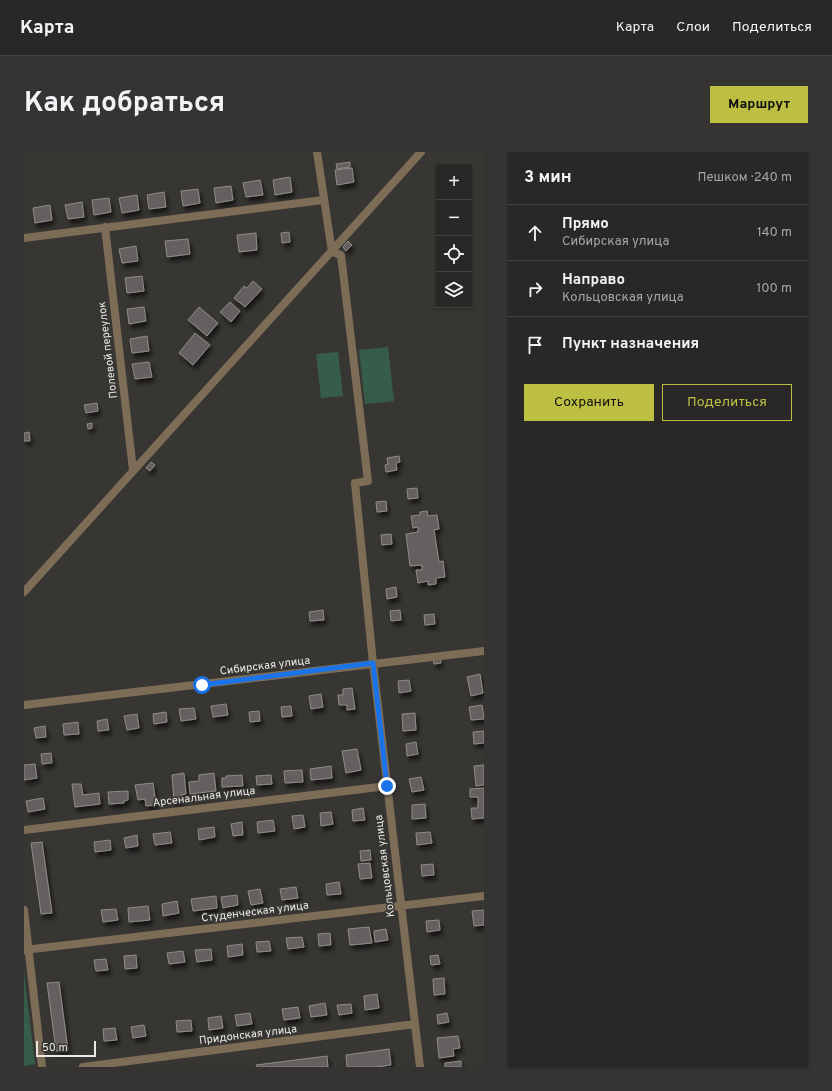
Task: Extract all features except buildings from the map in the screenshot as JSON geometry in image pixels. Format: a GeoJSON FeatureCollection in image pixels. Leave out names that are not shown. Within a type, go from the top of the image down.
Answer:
{"type":"FeatureCollection","features":[{"type":"Feature","properties":{"kind":"street"},"geometry":{"type":"LineString","coordinates":[[317,152],[332,252]]}},
{"type":"Feature","properties":{"kind":"street"},"geometry":{"type":"LineString","coordinates":[[24,592],[421,152]]}},
{"type":"Feature","properties":{"kind":"street"},"geometry":{"type":"LineString","coordinates":[[24,238],[323,200]]}},
{"type":"Feature","properties":{"kind":"street","name":"Полевой переулок"},"geometry":{"type":"LineString","coordinates":[[105,228],[134,470]]}},
{"type":"Feature","properties":{"kind":"street","name":"Кольцовская улица"},"geometry":{"type":"LineString","coordinates":[[332,252],[341,255],[368,481],[355,483],[373,663],[420,1067]]}},
{"type":"Feature","properties":{"kind":"street","name":"Сибирская улица"},"geometry":{"type":"LineString","coordinates":[[24,705],[484,651]]}},
{"type":"Feature","properties":{"kind":"street","name":"Арсенальная улица"},"geometry":{"type":"LineString","coordinates":[[24,830],[387,786]]}},
{"type":"Feature","properties":{"kind":"street","name":"Студенческая улица"},"geometry":{"type":"LineString","coordinates":[[26,950],[484,896]]}},
{"type":"Feature","properties":{"kind":"street"},"geometry":{"type":"LineString","coordinates":[[24,910],[26,950],[42,1067]]}},
{"type":"Feature","properties":{"kind":"street","name":"Придонская улица"},"geometry":{"type":"LineString","coordinates":[[83,1067],[415,1024]]}},
{"type":"Feature","properties":{"kind":"green space"},"geometry":{"type":"Polygon","coordinates":[[[388,347],[394,401],[365,404],[359,350],[388,347]]]}},
{"type":"Feature","properties":{"kind":"green space"},"geometry":{"type":"Polygon","coordinates":[[[338,352],[343,396],[321,398],[316,354],[338,352]]]}},
{"type":"Feature","properties":{"kind":"green space"},"geometry":{"type":"Polygon","coordinates":[[[24,973],[35,1064],[24,1066],[24,973]]]}},
{"type":"Feature","properties":{"kind":"route"},"geometry":{"type":"LineString","coordinates":[[202,685],[373,663],[387,786]]}}]}
